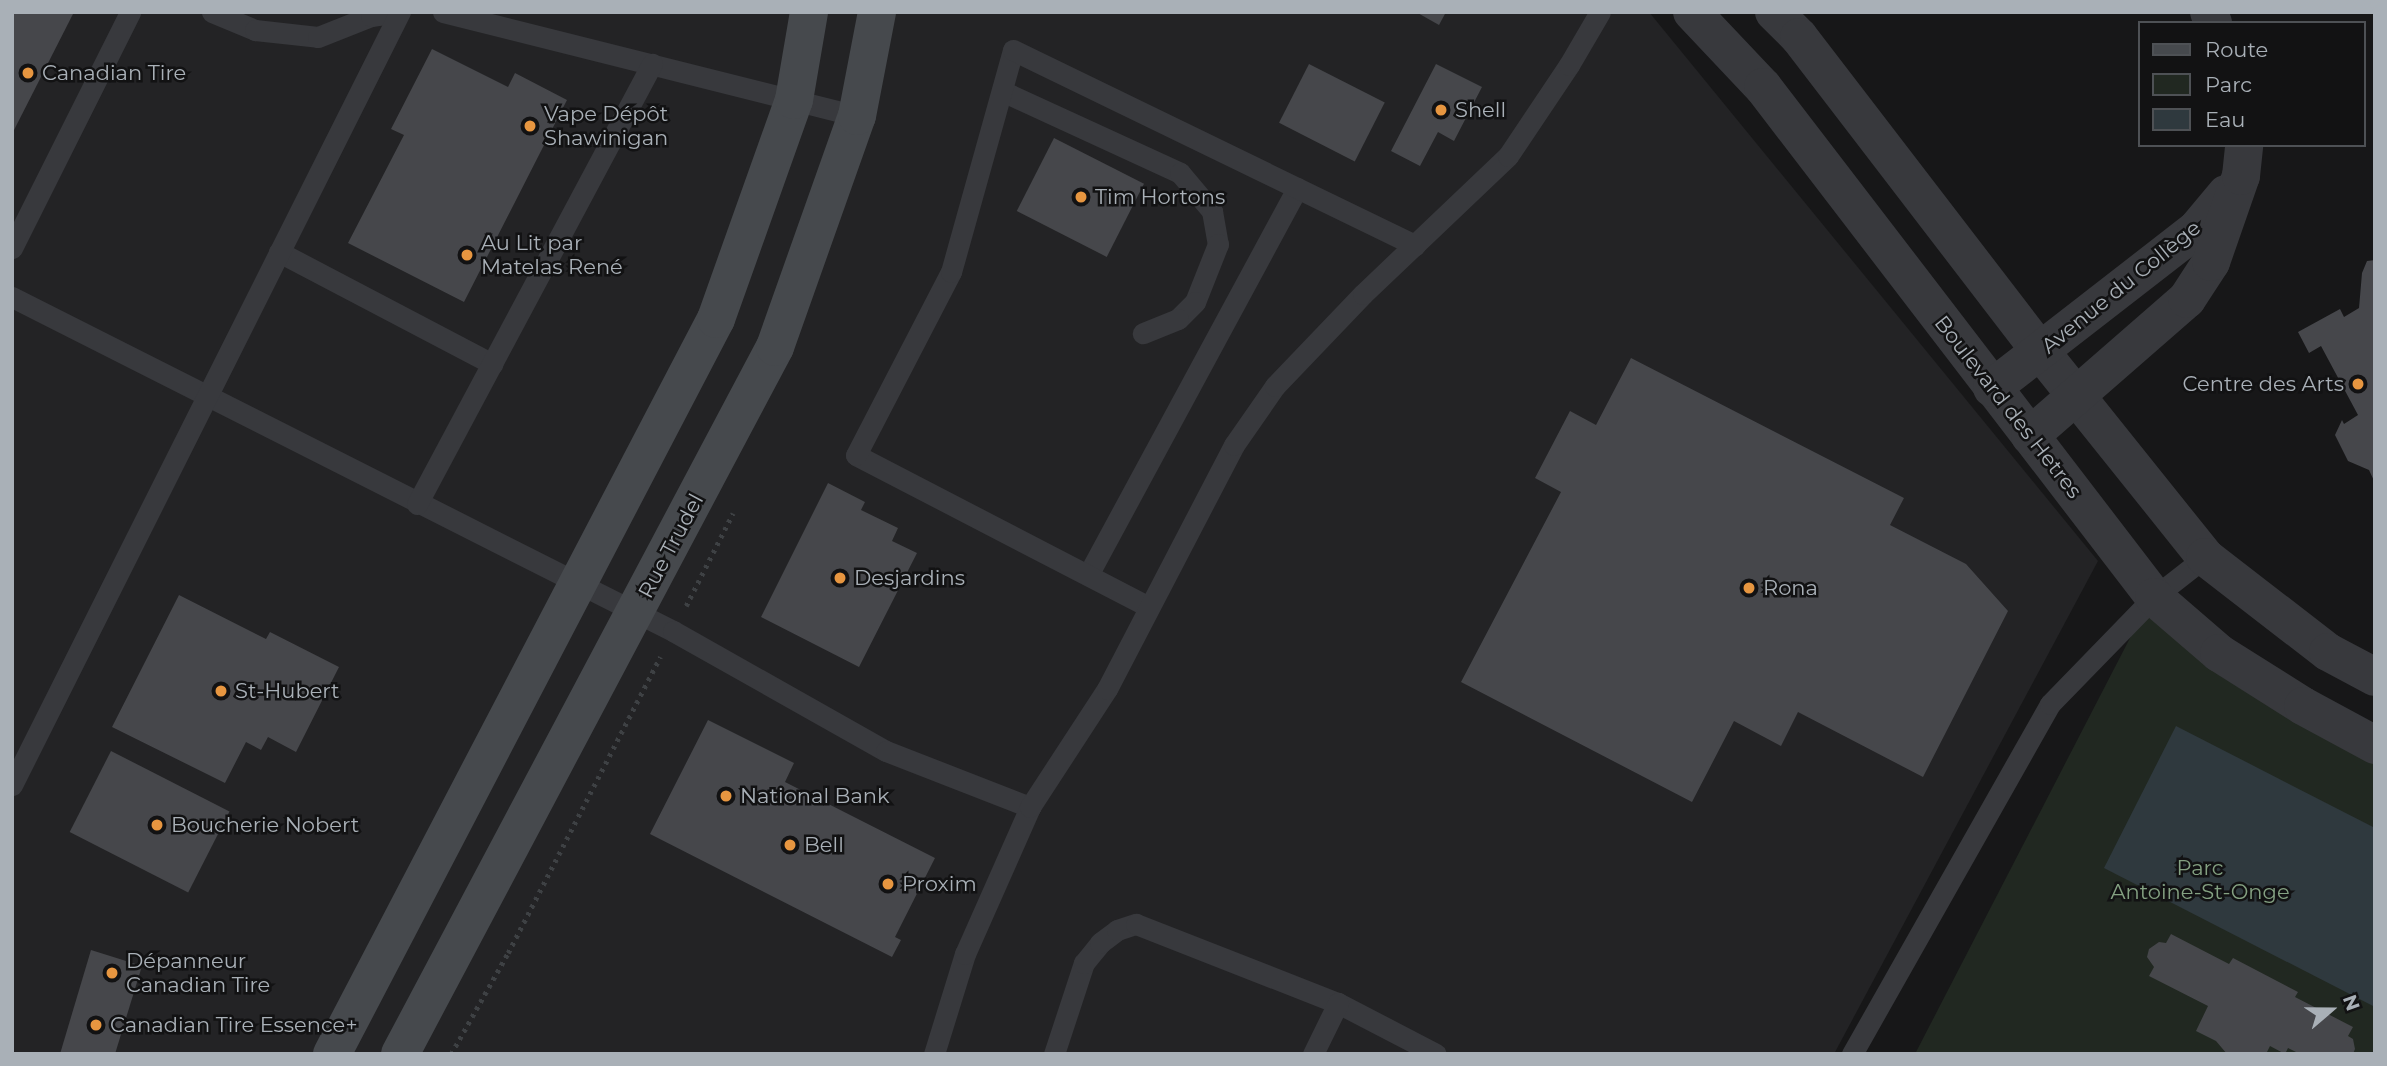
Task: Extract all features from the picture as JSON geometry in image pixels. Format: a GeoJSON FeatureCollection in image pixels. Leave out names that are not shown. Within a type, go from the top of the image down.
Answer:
{"type":"FeatureCollection","features":[{"type":"Feature","properties":{"kind":"main road"},"geometry":{"type":"LineString","coordinates":[[331,1054],[716,318],[794,100],[809,12]]}},
{"type":"Feature","properties":{"kind":"main road","name":"Rue Trudel"},"geometry":{"type":"LineString","coordinates":[[400,1054],[775,347],[857,116],[877,12]]}},
{"type":"Feature","properties":{"kind":"street","name":"Boulevard des Hetres"},"geometry":{"type":"LineString","coordinates":[[1692,12],[1763,87],[2154,597],[2219,653],[2303,706],[2375,745]]}},
{"type":"Feature","properties":{"kind":"street"},"geometry":{"type":"LineString","coordinates":[[1774,12],[1799,37],[2041,352],[2078,394],[2205,557],[2328,652],[2375,677]]}},
{"type":"Feature","properties":{"kind":"street","name":"Avenue du Collège"},"geometry":{"type":"LineString","coordinates":[[1992,388],[2196,230],[2243,161]]}},
{"type":"Feature","properties":{"kind":"street","name":"Avenue du Collège"},"geometry":{"type":"LineString","coordinates":[[2030,436],[2188,299],[2211,262],[2243,161]]}},
{"type":"Feature","properties":{"kind":"lane"},"geometry":{"type":"LineString","coordinates":[[12,248],[130,12]]}},
{"type":"Feature","properties":{"kind":"lane"},"geometry":{"type":"LineString","coordinates":[[212,12],[255,30],[318,37],[371,16],[400,12]]}},
{"type":"Feature","properties":{"kind":"lane"},"geometry":{"type":"LineString","coordinates":[[12,785],[400,12]]}},
{"type":"Feature","properties":{"kind":"lane"},"geometry":{"type":"LineString","coordinates":[[443,12],[857,116]]}},
{"type":"Feature","properties":{"kind":"lane"},"geometry":{"type":"LineString","coordinates":[[941,1052],[965,954],[1030,807],[1107,689],[1234,445],[1275,386],[1508,156],[1569,65],[1600,12]]}},
{"type":"Feature","properties":{"kind":"lane"},"geometry":{"type":"LineString","coordinates":[[1149,607],[856,455],[951,272],[1013,50],[1415,245]]}},
{"type":"Feature","properties":{"kind":"lane"},"geometry":{"type":"LineString","coordinates":[[417,504],[652,64]]}},
{"type":"Feature","properties":{"kind":"lane"},"geometry":{"type":"LineString","coordinates":[[1002,90],[1180,173],[1212,211],[1218,244],[1195,302],[1178,319],[1143,333]]}},
{"type":"Feature","properties":{"kind":"lane"},"geometry":{"type":"LineString","coordinates":[[1088,575],[1297,188]]}},
{"type":"Feature","properties":{"kind":"lane"},"geometry":{"type":"LineString","coordinates":[[279,253],[492,364]]}},
{"type":"Feature","properties":{"kind":"lane"},"geometry":{"type":"LineString","coordinates":[[12,298],[577,585],[636,612],[886,751],[1030,807]]}},
{"type":"Feature","properties":{"kind":"lane"},"geometry":{"type":"LineString","coordinates":[[1852,1054],[2050,704],[2154,597],[2205,557]]}},
{"type":"Feature","properties":{"kind":"lane"},"geometry":{"type":"LineString","coordinates":[[1055,1054],[1084,963],[1100,943],[1117,930],[1136,924],[1338,1003],[1436,1054]]}},
{"type":"Feature","properties":{"kind":"lane"},"geometry":{"type":"LineString","coordinates":[[1313,1054],[1338,1003]]}},
{"type":"Feature","properties":{"kind":"path"},"geometry":{"type":"LineString","coordinates":[[451,1054],[508,953],[652,672]]}},
{"type":"Feature","properties":{"kind":"shaded area"},"geometry":{"type":"Polygon","coordinates":[[[12,12],[1649,12],[2098,561],[1834,1054],[12,1054],[12,12]]]}},
{"type":"Feature","properties":{"kind":"green space","name":"Parc Antoine-St-Onge"},"geometry":{"type":"Polygon","coordinates":[[[2145,609],[2375,752],[2375,1054],[1915,1054],[2145,609]]]}},
{"type":"Feature","properties":{"kind":"water"},"geometry":{"type":"Polygon","coordinates":[[[2176,726],[2375,828],[2375,1007],[2104,868],[2176,726]]]}},
{"type":"Feature","properties":{"kind":"building","name":"Canadian Tire"},"geometry":{"type":"Polygon","coordinates":[[[12,12],[74,12],[12,134],[12,12]]]}},
{"type":"Feature","properties":{"kind":"building"},"geometry":{"type":"Polygon","coordinates":[[[1416,12],[1446,12],[1439,25],[1416,12]]]}},
{"type":"Feature","properties":{"kind":"building"},"geometry":{"type":"Polygon","coordinates":[[[432,49],[508,87],[515,73],[567,100],[464,302],[348,243],[404,135],[391,129],[432,49]]]}},
{"type":"Feature","properties":{"kind":"building"},"geometry":{"type":"Polygon","coordinates":[[[1309,64],[1385,103],[1355,161],[1279,123],[1309,64]]]}},
{"type":"Feature","properties":{"kind":"building","name":"Shell"},"geometry":{"type":"Polygon","coordinates":[[[1436,64],[1482,87],[1454,141],[1438,132],[1420,166],[1391,151],[1436,64]]]}},
{"type":"Feature","properties":{"kind":"building"},"geometry":{"type":"Polygon","coordinates":[[[1054,138],[1144,184],[1107,257],[1017,211],[1054,138]]]}},
{"type":"Feature","properties":{"kind":"building","name":"Centre des Arts"},"geometry":{"type":"Polygon","coordinates":[[[2375,260],[2375,483],[2369,470],[2348,461],[2335,435],[2342,420],[2344,424],[2358,415],[2321,346],[2309,353],[2298,332],[2340,309],[2344,317],[2359,308],[2362,273],[2367,261],[2375,260]]]}},
{"type":"Feature","properties":{"kind":"building","name":"Rona"},"geometry":{"type":"Polygon","coordinates":[[[1631,358],[1904,498],[1890,525],[1966,564],[2008,611],[1923,777],[1798,712],[1781,746],[1734,721],[1692,802],[1461,682],[1561,492],[1535,478],[1570,411],[1596,425],[1631,358]]]}},
{"type":"Feature","properties":{"kind":"building"},"geometry":{"type":"Polygon","coordinates":[[[828,483],[865,502],[861,510],[898,528],[892,541],[917,553],[859,667],[761,617],[828,483]]]}},
{"type":"Feature","properties":{"kind":"building"},"geometry":{"type":"Polygon","coordinates":[[[179,595],[266,639],[270,632],[339,667],[296,752],[268,737],[261,750],[246,742],[225,783],[112,727],[179,595]]]}},
{"type":"Feature","properties":{"kind":"building"},"geometry":{"type":"Polygon","coordinates":[[[708,720],[794,763],[785,782],[935,858],[895,937],[901,940],[892,957],[650,834],[708,720]]]}},
{"type":"Feature","properties":{"kind":"building"},"geometry":{"type":"Polygon","coordinates":[[[111,751],[230,811],[188,892],[70,832],[111,751]]]}},
{"type":"Feature","properties":{"kind":"building"},"geometry":{"type":"Polygon","coordinates":[[[2171,934],[2229,964],[2233,958],[2298,992],[2295,997],[2353,1027],[2348,1036],[2353,1039],[2353,1054],[2300,1054],[2288,1048],[2285,1054],[2270,1046],[2266,1054],[2227,1054],[2216,1041],[2196,1031],[2208,1006],[2149,976],[2154,967],[2147,957],[2149,949],[2159,942],[2166,943],[2171,934]]]}},
{"type":"Feature","properties":{"kind":"building","name":"Canadian Tire Essence+"},"geometry":{"type":"Polygon","coordinates":[[[91,950],[142,966],[115,1054],[60,1054],[91,950]]]}},
{"type":"Feature","properties":{"kind":"place","name":"Canadian Tire"},"geometry":{"type":"Point","coordinates":[28,73]}},
{"type":"Feature","properties":{"kind":"place","name":"Shell"},"geometry":{"type":"Point","coordinates":[1441,110]}},
{"type":"Feature","properties":{"kind":"place","name":"Vape Dépôt Shawinigan"},"geometry":{"type":"Point","coordinates":[530,126]}},
{"type":"Feature","properties":{"kind":"place","name":"Tim Hortons"},"geometry":{"type":"Point","coordinates":[1081,197]}},
{"type":"Feature","properties":{"kind":"place","name":"Au Lit par Matelas René"},"geometry":{"type":"Point","coordinates":[467,255]}},
{"type":"Feature","properties":{"kind":"place","name":"Centre des Arts"},"geometry":{"type":"Point","coordinates":[2358,384]}},
{"type":"Feature","properties":{"kind":"place","name":"Desjardins"},"geometry":{"type":"Point","coordinates":[840,578]}},
{"type":"Feature","properties":{"kind":"place","name":"Rona"},"geometry":{"type":"Point","coordinates":[1749,588]}},
{"type":"Feature","properties":{"kind":"place","name":"St-Hubert"},"geometry":{"type":"Point","coordinates":[221,691]}},
{"type":"Feature","properties":{"kind":"place","name":"National Bank"},"geometry":{"type":"Point","coordinates":[726,796]}},
{"type":"Feature","properties":{"kind":"place","name":"Boucherie Nobert"},"geometry":{"type":"Point","coordinates":[157,825]}},
{"type":"Feature","properties":{"kind":"place","name":"Bell"},"geometry":{"type":"Point","coordinates":[790,845]}},
{"type":"Feature","properties":{"kind":"place","name":"Proxim"},"geometry":{"type":"Point","coordinates":[888,884]}},
{"type":"Feature","properties":{"kind":"place","name":"Dépanneur Canadian Tire"},"geometry":{"type":"Point","coordinates":[112,973]}},
{"type":"Feature","properties":{"kind":"place","name":"Canadian Tire Essence+"},"geometry":{"type":"Point","coordinates":[96,1025]}}]}
